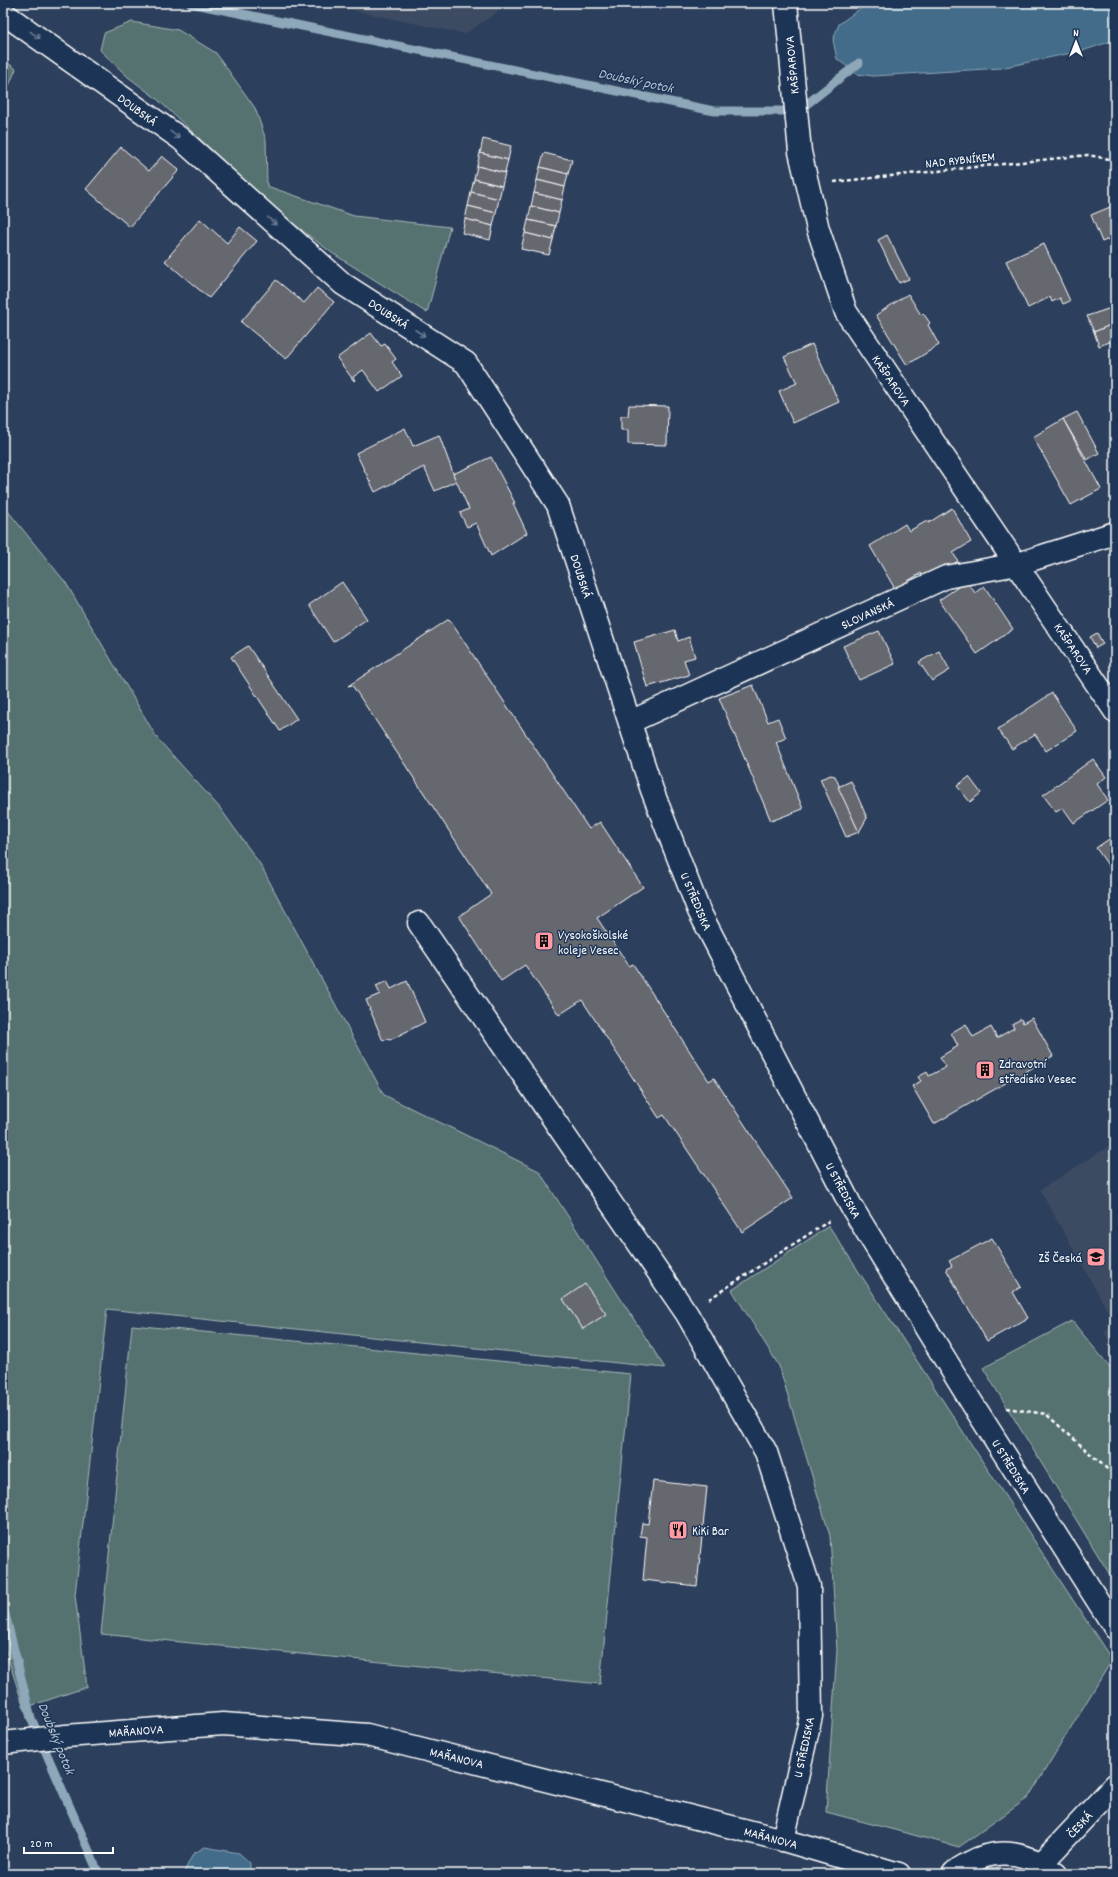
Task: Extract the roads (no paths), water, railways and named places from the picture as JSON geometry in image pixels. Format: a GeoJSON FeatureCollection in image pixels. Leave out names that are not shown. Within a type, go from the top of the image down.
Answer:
{"type":"FeatureCollection","features":[{"type":"Feature","properties":{"kind":"street","name":"KAŠPAROVA"},"geometry":{"type":"LineString","coordinates":[[786,3],[800,152],[818,229],[846,312],[1018,564],[1115,710]]}},
{"type":"Feature","properties":{"kind":"street","name":"DOUBSKÁ"},"geometry":{"type":"LineString","coordinates":[[3,13],[181,139],[343,284],[466,363],[558,505],[630,722]]}},
{"type":"Feature","properties":{"kind":"street","name":"SLOVANSKÁ"},"geometry":{"type":"LineString","coordinates":[[630,722],[946,577],[1018,564],[1115,533]]}},
{"type":"Feature","properties":{"kind":"street","name":"U STŘEDISKA"},"geometry":{"type":"LineString","coordinates":[[630,722],[652,790],[699,911],[851,1206],[972,1403],[1115,1628]]}},
{"type":"Feature","properties":{"kind":"street","name":"U STŘEDISKA"},"geometry":{"type":"LineString","coordinates":[[419,923],[687,1314],[766,1452],[810,1586],[811,1716],[783,1840]]}},
{"type":"Feature","properties":{"kind":"street","name":"MAŘANOVA"},"geometry":{"type":"LineString","coordinates":[[6,1742],[223,1724],[367,1734],[783,1840],[899,1874]]}},
{"type":"Feature","properties":{"kind":"street","name":"ČESKÁ"},"geometry":{"type":"LineString","coordinates":[[953,1874],[979,1858],[1002,1853],[1022,1855],[1049,1868],[1115,1785]]}},
{"type":"Feature","properties":{"kind":"waterway","name":"Doubský potok"},"geometry":{"type":"LineString","coordinates":[[190,3],[714,111],[798,111],[859,63]]}},
{"type":"Feature","properties":{"kind":"waterway","name":"Doubský potok"},"geometry":{"type":"LineString","coordinates":[[3,1606],[31,1718],[99,1874]]}},
{"type":"Feature","properties":{"kind":"place","name":"Vysokoškolské koleje Vesec"},"geometry":{"type":"Point","coordinates":[544,941]}},
{"type":"Feature","properties":{"kind":"place","name":"Zdravotní středisko Vesec"},"geometry":{"type":"Point","coordinates":[985,1070]}},
{"type":"Feature","properties":{"kind":"place","name":"ZŠ Česká"},"geometry":{"type":"Point","coordinates":[1096,1257]}},
{"type":"Feature","properties":{"kind":"place","name":"KiKi Bar"},"geometry":{"type":"Point","coordinates":[678,1530]}}]}
